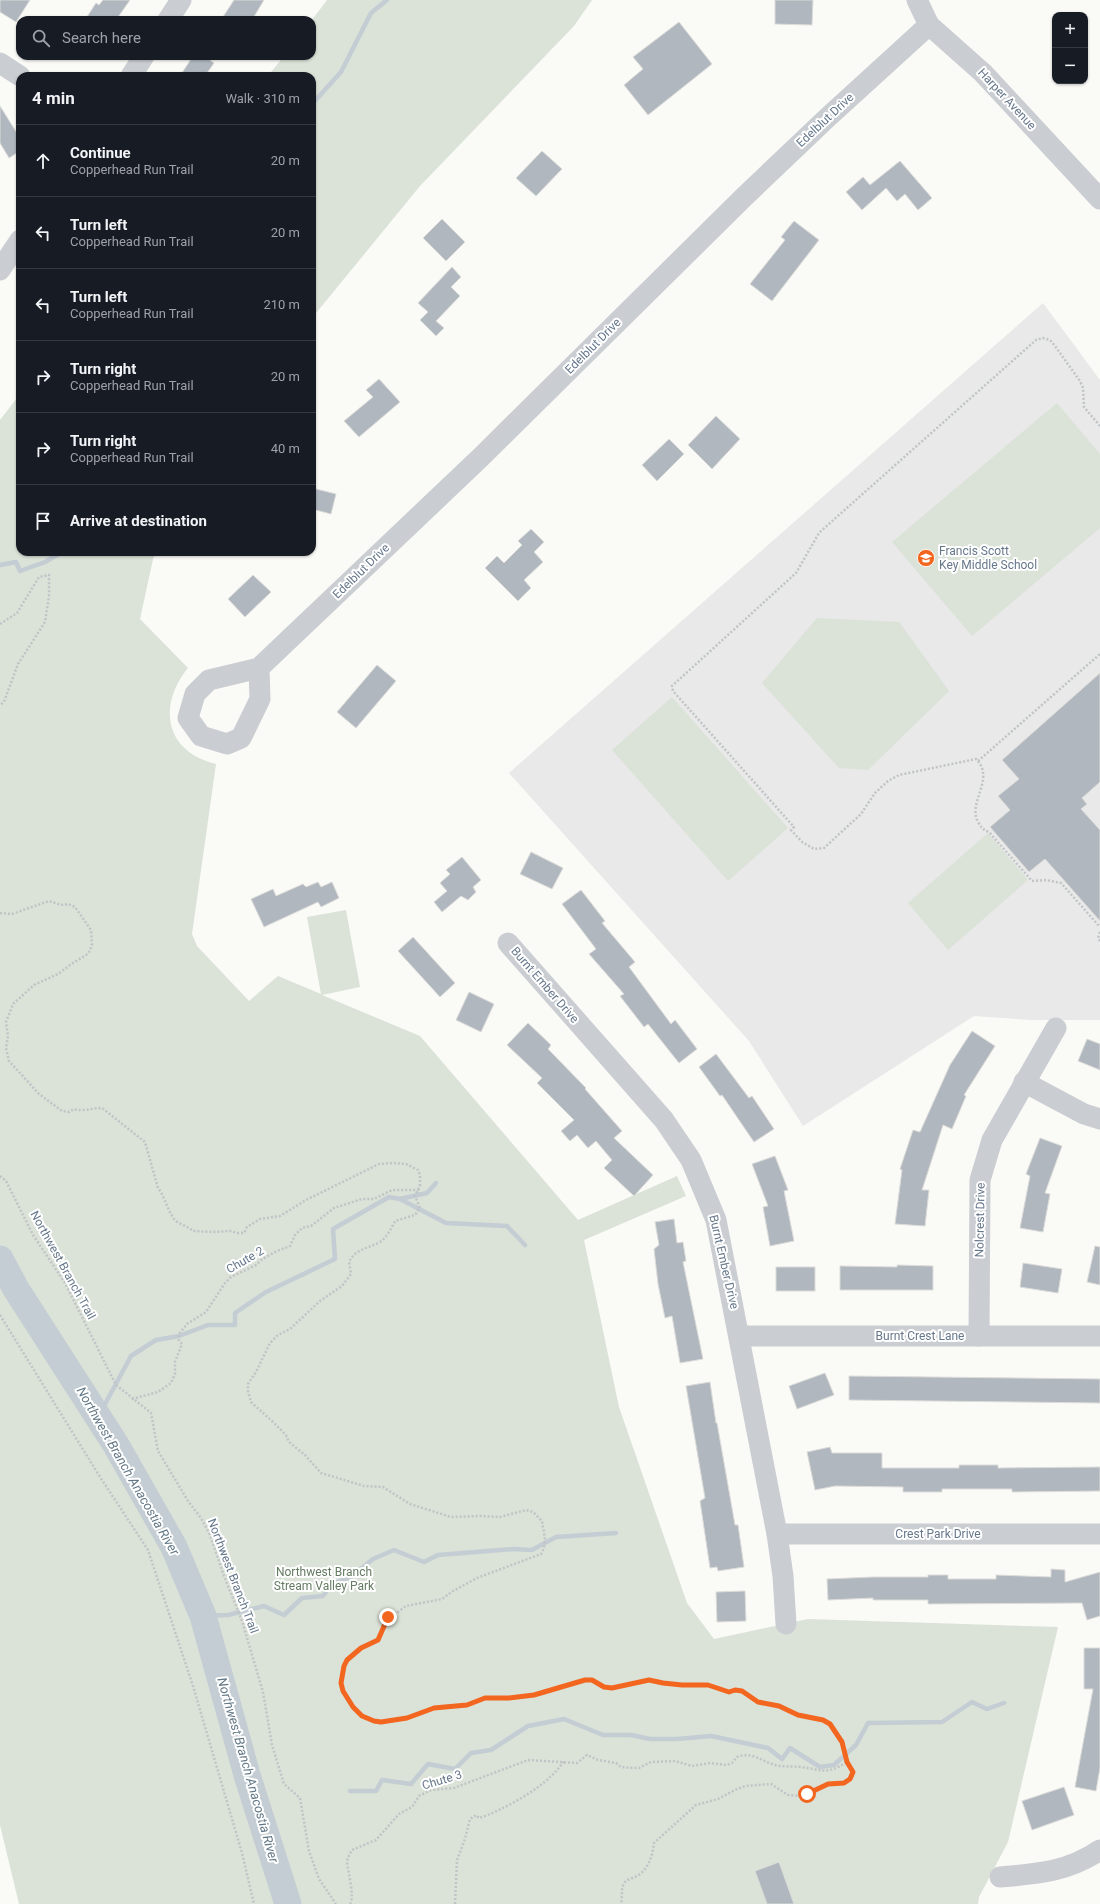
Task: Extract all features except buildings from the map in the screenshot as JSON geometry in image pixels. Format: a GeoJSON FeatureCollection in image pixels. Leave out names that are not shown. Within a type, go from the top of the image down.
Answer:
{"type":"FeatureCollection","features":[{"type":"Feature","properties":{"kind":"street"},"geometry":{"type":"LineString","coordinates":[[171,16],[181,0]]}},
{"type":"Feature","properties":{"kind":"street","name":"Harper Avenue"},"geometry":{"type":"LineString","coordinates":[[916,0],[929,25],[983,73],[1100,199]]}},
{"type":"Feature","properties":{"kind":"street","name":"Edelblut Drive"},"geometry":{"type":"LineString","coordinates":[[259,668],[481,456],[744,197],[827,118],[929,25]]}},
{"type":"Feature","properties":{"kind":"street"},"geometry":{"type":"LineString","coordinates":[[134,72],[141,60]]}},
{"type":"Feature","properties":{"kind":"street"},"geometry":{"type":"LineString","coordinates":[[0,63],[16,73]]}},
{"type":"Feature","properties":{"kind":"street"},"geometry":{"type":"LineString","coordinates":[[0,270],[16,246]]}},
{"type":"Feature","properties":{"kind":"street","name":"Burnt Ember Drive"},"geometry":{"type":"LineString","coordinates":[[508,942],[664,1120],[691,1160],[716,1220],[740,1336],[777,1534],[783,1576],[786,1624]]}},
{"type":"Feature","properties":{"kind":"street","name":"Nolcrest Drive"},"geometry":{"type":"LineString","coordinates":[[978,1336],[980,1180],[992,1140],[1056,1028]]}},
{"type":"Feature","properties":{"kind":"street"},"geometry":{"type":"LineString","coordinates":[[1024,1082],[1084,1114],[1100,1119]]}},
{"type":"Feature","properties":{"kind":"street","name":"Burnt Crest Lane"},"geometry":{"type":"LineString","coordinates":[[740,1336],[1100,1336]]}},
{"type":"Feature","properties":{"kind":"street","name":"Crest Park Drive"},"geometry":{"type":"LineString","coordinates":[[777,1534],[1100,1534]]}},
{"type":"Feature","properties":{"kind":"street"},"geometry":{"type":"LineString","coordinates":[[1000,1877],[1048,1873],[1085,1860],[1100,1850]]}},
{"type":"Feature","properties":{"kind":"path"},"geometry":{"type":"LineString","coordinates":[[978,761],[976,759],[969,760],[940,768],[899,775],[888,781],[875,793],[861,814],[824,848],[814,849],[802,842],[791,830],[794,827],[673,691],[672,686],[796,573],[811,546],[824,528],[1036,340],[1043,338],[1050,340],[1055,346],[1080,381],[1083,388],[1084,407],[1100,426]]}},
{"type":"Feature","properties":{"kind":"path"},"geometry":{"type":"LineString","coordinates":[[0,624],[17,613],[39,577],[49,575],[44,622],[18,664],[4,702],[0,705]]}},
{"type":"Feature","properties":{"kind":"path"},"geometry":{"type":"LineString","coordinates":[[978,761],[1100,654]]}},
{"type":"Feature","properties":{"kind":"path"},"geometry":{"type":"LineString","coordinates":[[978,761],[981,768],[983,787],[976,802],[974,815],[983,830],[989,832],[1032,880],[1046,880],[1061,883],[1100,927]]}},
{"type":"Feature","properties":{"kind":"path"},"geometry":{"type":"LineString","coordinates":[[0,913],[12,914],[49,901],[61,905],[68,904],[75,907],[91,930],[92,944],[90,951],[86,956],[58,974],[34,985],[14,1004],[6,1022],[8,1036],[6,1048],[9,1061],[39,1094],[62,1111],[69,1112],[74,1109],[81,1111],[102,1108],[145,1142],[158,1188],[175,1220],[188,1226],[193,1231],[231,1231],[237,1234],[244,1233],[247,1227],[260,1219],[280,1216],[306,1200],[378,1164],[406,1164],[418,1170],[420,1175],[419,1190],[415,1196],[420,1208],[416,1215],[395,1221],[386,1237],[380,1242],[362,1249],[352,1256],[349,1262],[351,1274],[342,1286],[320,1302],[290,1329],[278,1335],[270,1343],[256,1372],[248,1384],[249,1397],[257,1409],[282,1430],[289,1442],[305,1455],[321,1473],[364,1486],[383,1487],[410,1504],[451,1517],[480,1516],[493,1518],[508,1516],[519,1511],[526,1510],[533,1512],[538,1516],[544,1526],[544,1548],[541,1554],[536,1557],[510,1564],[496,1572],[477,1578],[453,1591],[442,1599],[406,1606],[394,1615],[388,1617],[378,1640],[361,1648],[347,1660],[344,1666],[341,1683],[343,1691],[353,1707],[362,1716],[381,1722],[407,1718],[434,1708],[467,1705],[485,1698],[509,1698],[534,1695],[585,1680],[592,1680],[604,1687],[612,1688],[649,1680],[682,1685],[708,1685],[729,1692],[735,1690],[742,1691],[758,1702],[779,1706],[798,1715],[823,1720],[830,1724],[842,1742],[847,1762],[853,1772],[850,1779],[844,1783],[828,1784],[801,1796],[788,1795],[771,1784],[745,1786],[718,1799],[696,1805],[654,1842],[653,1850],[644,1869],[638,1876],[626,1881],[623,1887],[621,1904]]}},
{"type":"Feature","properties":{"kind":"path"},"geometry":{"type":"LineString","coordinates":[[1100,932],[1098,938],[1100,941]]}},
{"type":"Feature","properties":{"kind":"path","name":"Northwest Branch Trail"},"geometry":{"type":"LineString","coordinates":[[0,1176],[6,1181],[34,1235],[65,1283],[116,1385],[151,1413],[158,1451],[188,1500],[201,1518],[210,1535],[242,1621],[262,1692],[272,1745],[284,1784],[300,1798],[309,1851],[319,1879],[336,1904]]}},
{"type":"Feature","properties":{"kind":"path","name":"Chute 2"},"geometry":{"type":"LineString","coordinates":[[132,1399],[158,1392],[171,1383],[175,1374],[175,1362],[182,1344],[178,1339],[179,1334],[187,1324],[206,1312],[225,1283],[231,1277],[256,1265],[277,1251],[290,1246],[295,1236],[302,1228],[311,1226],[334,1208],[362,1199],[374,1199],[392,1190],[419,1190]]}},
{"type":"Feature","properties":{"kind":"path"},"geometry":{"type":"LineString","coordinates":[[0,1315],[100,1477],[148,1550],[193,1686],[242,1853],[254,1904]]}},
{"type":"Feature","properties":{"kind":"path","name":"Chute 3"},"geometry":{"type":"LineString","coordinates":[[350,1904],[353,1900],[353,1894],[350,1887],[347,1861],[352,1850],[376,1840],[399,1814],[412,1807],[419,1796],[431,1790],[454,1788],[528,1760],[577,1763],[587,1755],[598,1760],[616,1763],[621,1766],[639,1768],[651,1762],[675,1761],[692,1766],[710,1763],[727,1765],[732,1763],[737,1757],[750,1754],[773,1765],[806,1768],[821,1772],[840,1766],[847,1762]]}},
{"type":"Feature","properties":{"kind":"path"},"geometry":{"type":"LineString","coordinates":[[455,1904],[457,1860],[470,1819],[476,1815],[479,1818],[487,1815],[521,1798],[551,1776],[564,1762]]}},
{"type":"Feature","properties":{"kind":"shaded area","name":"Francis Scott Key Middle School"},"geometry":{"type":"Polygon","coordinates":[[[1043,303],[1100,380],[1100,1020],[1031,1020],[974,1016],[803,1126],[749,1041],[509,773],[1043,303]]]}},
{"type":"Feature","properties":{"kind":"green space"},"geometry":{"type":"Polygon","coordinates":[[[327,0],[592,0],[574,26],[420,186],[316,313],[316,72],[271,72],[281,60],[316,60],[315,16],[327,0]]]}},
{"type":"Feature","properties":{"kind":"green space","name":"Northwest Branch Stream Valley Park"},"geometry":{"type":"Polygon","coordinates":[[[16,399],[16,556],[155,556],[140,619],[188,668],[178,683],[172,697],[170,712],[171,726],[177,738],[186,749],[199,758],[216,764],[192,934],[197,946],[249,1001],[278,976],[321,994],[307,917],[346,910],[360,987],[322,995],[420,1036],[578,1220],[677,1176],[686,1196],[584,1240],[619,1407],[687,1603],[714,1639],[808,1619],[1058,1627],[1008,1842],[979,1897],[978,1904],[19,1904],[0,1825],[0,420],[16,399]]]}},
{"type":"Feature","properties":{"kind":"green space"},"geometry":{"type":"Polygon","coordinates":[[[1057,403],[1100,454],[1100,528],[972,636],[892,542],[1057,403]]]}},
{"type":"Feature","properties":{"kind":"green space"},"geometry":{"type":"Polygon","coordinates":[[[817,618],[899,622],[949,691],[868,770],[839,768],[762,683],[817,618]]]}},
{"type":"Feature","properties":{"kind":"green space"},"geometry":{"type":"Polygon","coordinates":[[[672,697],[788,828],[728,881],[612,750],[672,697]]]}},
{"type":"Feature","properties":{"kind":"green space"},"geometry":{"type":"Polygon","coordinates":[[[988,833],[1028,880],[948,950],[908,903],[988,833]]]}},
{"type":"Feature","properties":{"kind":"waterway"},"geometry":{"type":"LineString","coordinates":[[316,100],[341,72],[371,13],[387,0]]}},
{"type":"Feature","properties":{"kind":"waterway"},"geometry":{"type":"LineString","coordinates":[[0,565],[16,562],[20,571],[45,562],[55,556]]}},
{"type":"Feature","properties":{"kind":"waterway"},"geometry":{"type":"LineString","coordinates":[[400,1199],[427,1193],[436,1183]]}},
{"type":"Feature","properties":{"kind":"waterway"},"geometry":{"type":"LineString","coordinates":[[98,1417],[131,1356],[156,1340],[179,1336],[208,1325],[235,1325],[235,1313],[266,1292],[335,1259],[333,1229],[389,1197],[400,1199],[446,1223],[507,1226],[525,1245]]}},
{"type":"Feature","properties":{"kind":"waterway","name":"Northwest Branch Anacostia River"},"geometry":{"type":"LineString","coordinates":[[0,1259],[16,1289],[116,1445],[174,1547],[203,1616],[247,1775],[288,1904]]}},
{"type":"Feature","properties":{"kind":"waterway"},"geometry":{"type":"LineString","coordinates":[[203,1616],[228,1615],[264,1606],[284,1615],[302,1598],[323,1596],[332,1584],[351,1577],[373,1559],[394,1550],[424,1562],[438,1555],[513,1549],[532,1550],[556,1537],[616,1533]]}},
{"type":"Feature","properties":{"kind":"waterway"},"geometry":{"type":"LineString","coordinates":[[350,1791],[376,1791],[382,1780],[411,1784],[428,1764],[455,1769],[471,1753],[491,1750],[528,1726],[564,1719],[603,1735],[631,1735],[650,1739],[677,1739],[711,1736],[768,1748],[782,1759],[790,1748],[820,1767],[834,1765],[856,1745],[868,1723],[942,1722],[972,1702],[987,1709],[1004,1703]]}},
{"type":"Feature","properties":{"kind":"place","name":"Francis Scott Key Middle School"},"geometry":{"type":"Point","coordinates":[926,558]}},
{"type":"Feature","properties":{"kind":"route"},"geometry":{"type":"LineString","coordinates":[[388,1617],[378,1640],[373,1644],[361,1648],[347,1660],[344,1666],[341,1683],[343,1691],[353,1707],[362,1716],[374,1721],[388,1722],[420,1715],[427,1710],[434,1708],[467,1705],[485,1698],[509,1698],[534,1695],[545,1690],[558,1688],[585,1680],[592,1680],[604,1687],[612,1688],[618,1688],[637,1681],[649,1680],[682,1685],[708,1685],[729,1692],[735,1690],[742,1691],[758,1702],[779,1706],[798,1715],[823,1720],[830,1724],[839,1735],[847,1762],[853,1772],[850,1779],[844,1783],[828,1784],[814,1789],[807,1794]]}}]}
